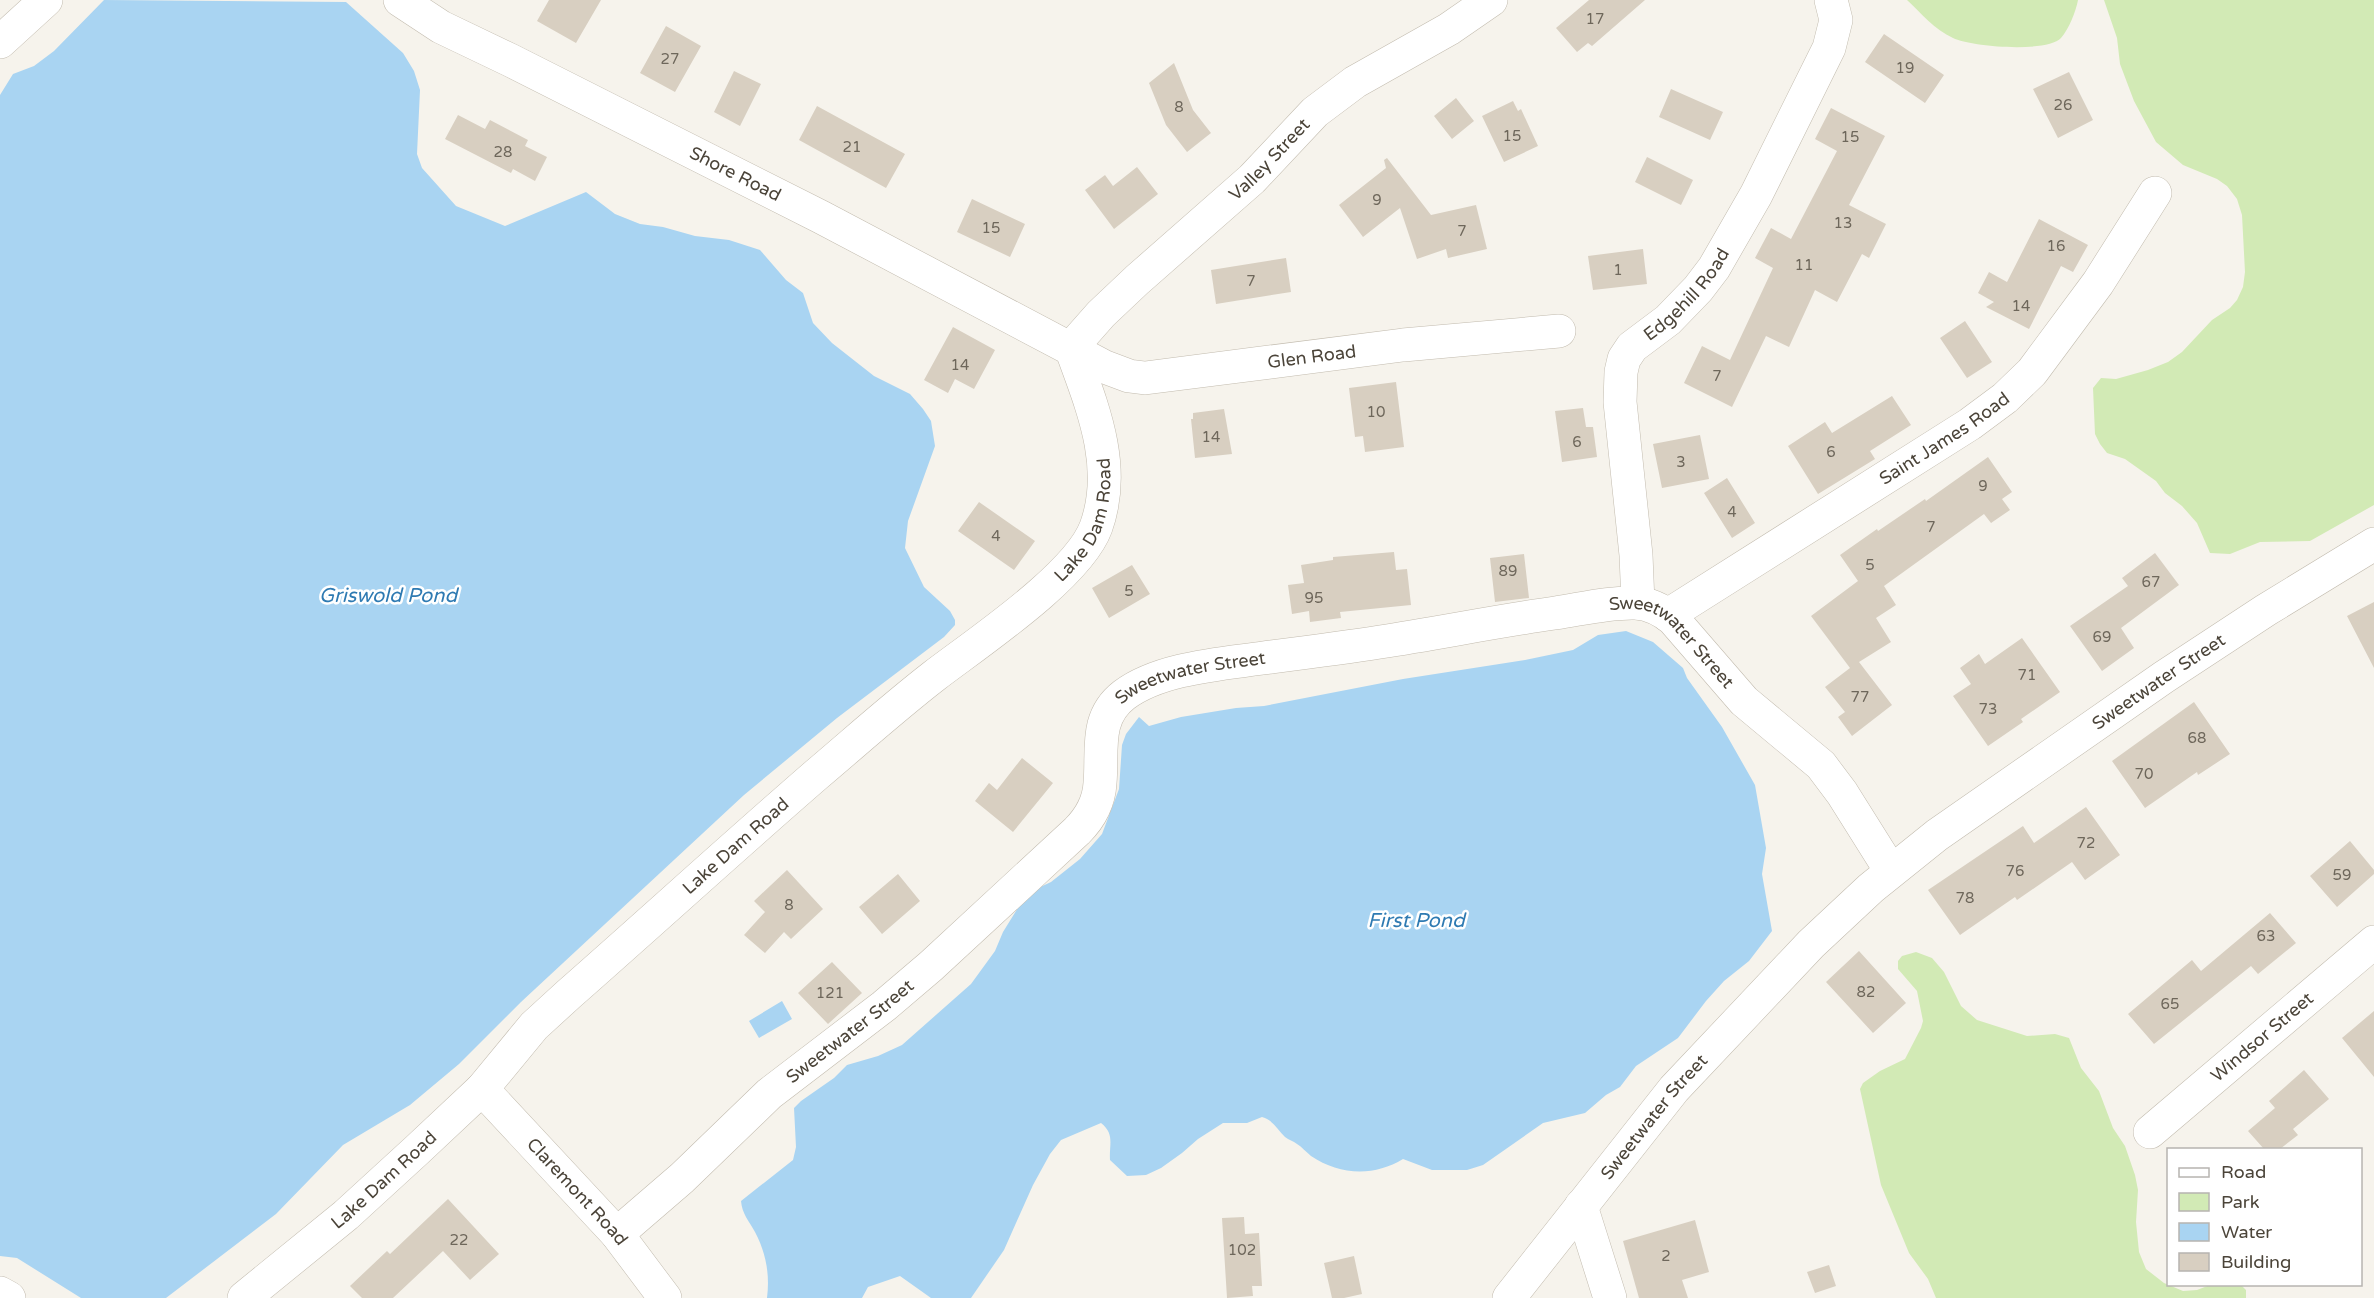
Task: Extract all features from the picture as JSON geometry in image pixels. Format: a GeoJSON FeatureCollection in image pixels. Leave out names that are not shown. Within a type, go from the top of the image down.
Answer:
{"type":"FeatureCollection","features":[{"type":"Feature","properties":{"kind":"street"},"geometry":{"type":"LineString","coordinates":[[0,42],[45,0]]}},
{"type":"Feature","properties":{"kind":"street","name":"Shore Road"},"geometry":{"type":"LineString","coordinates":[[400,0],[441,27],[790,201],[1071,348]]}},
{"type":"Feature","properties":{"kind":"street","name":"Valley Street"},"geometry":{"type":"LineString","coordinates":[[1071,348],[1101,314],[1137,279],[1252,179],[1300,125],[1315,112],[1355,82],[1449,29],[1491,0]]}},
{"type":"Feature","properties":{"kind":"street","name":"Edgehill Road"},"geometry":{"type":"LineString","coordinates":[[1638,603],[1636,555],[1622,435],[1620,402],[1622,364],[1632,347],[1668,320],[1698,289],[1714,268],[1756,195],[1829,48],[1835,27],[1831,0]]}},
{"type":"Feature","properties":{"kind":"street","name":"Saint James Road"},"geometry":{"type":"LineString","coordinates":[[1668,615],[1970,424],[2005,398],[2032,372],[2079,310],[2155,193]]}},
{"type":"Feature","properties":{"kind":"street","name":"Glen Road"},"geometry":{"type":"LineString","coordinates":[[1071,348],[1105,367],[1129,376],[1144,378],[1403,345],[1559,331]]}},
{"type":"Feature","properties":{"kind":"street","name":"Lake Dam Road"},"geometry":{"type":"LineString","coordinates":[[244,1298],[346,1215],[482,1089],[534,1026],[569,994],[816,775],[932,678],[1047,587],[1085,549],[1102,506],[1105,471],[1100,435],[1071,348]]}},
{"type":"Feature","properties":{"kind":"street","name":"Sweetwater Street"},"geometry":{"type":"LineString","coordinates":[[1509,1298],[1674,1089],[1706,1053],[1811,944],[1891,871],[1990,797],[2164,677],[2266,610],[2374,544]]}},
{"type":"Feature","properties":{"kind":"street","name":"Sweetwater Street"},"geometry":{"type":"LineString","coordinates":[[617,1233],[682,1178],[769,1094],[884,1006],[931,966],[1087,821],[1098,797],[1101,740],[1105,719],[1118,700],[1129,692],[1164,676],[1212,665],[1358,645],[1604,606],[1638,603],[1650,606],[1668,615],[1744,701],[1821,765],[1842,793],[1891,871]]}},
{"type":"Feature","properties":{"kind":"street","name":"Windsor Street"},"geometry":{"type":"LineString","coordinates":[[2150,1132],[2374,942]]}},
{"type":"Feature","properties":{"kind":"street","name":"Claremont Road"},"geometry":{"type":"LineString","coordinates":[[482,1089],[617,1233],[665,1298]]}},
{"type":"Feature","properties":{"kind":"street"},"geometry":{"type":"LineString","coordinates":[[1581,1206],[1610,1298]]}},
{"type":"Feature","properties":{"kind":"street"},"geometry":{"type":"LineString","coordinates":[[0,1293],[9,1298]]}},
{"type":"Feature","properties":{"kind":"green space"},"geometry":{"type":"Polygon","coordinates":[[[1907,0],[2078,0],[2072,20],[2061,38],[2041,46],[2008,47],[1976,44],[1946,35],[1907,0]]]}},
{"type":"Feature","properties":{"kind":"green space"},"geometry":{"type":"Polygon","coordinates":[[[2104,0],[2374,0],[2374,505],[2310,541],[2260,542],[2230,554],[2210,553],[2197,523],[2182,506],[2165,493],[2156,481],[2125,459],[2107,453],[2095,434],[2093,388],[2101,378],[2116,379],[2148,370],[2168,362],[2182,352],[2212,320],[2230,308],[2237,300],[2243,287],[2245,272],[2242,215],[2237,199],[2227,186],[2217,179],[2183,165],[2156,142],[2134,101],[2120,64],[2117,38],[2104,0]]]}},
{"type":"Feature","properties":{"kind":"green space"},"geometry":{"type":"Polygon","coordinates":[[[1916,952],[1932,958],[1944,972],[1961,1006],[1977,1020],[2027,1036],[2055,1034],[2069,1038],[2081,1068],[2099,1091],[2113,1128],[2125,1146],[2135,1175],[2138,1190],[2136,1222],[2139,1252],[2146,1269],[2167,1286],[2183,1291],[2197,1290],[2207,1286],[2242,1286],[2246,1290],[2246,1298],[1936,1298],[1928,1279],[1909,1253],[1881,1185],[1860,1089],[1863,1083],[1880,1071],[1905,1059],[1921,1028],[1923,1021],[1917,991],[1898,969],[1898,961],[1902,956],[1916,952]]]}},
{"type":"Feature","properties":{"kind":"water","name":"Griswold Pond"},"geometry":{"type":"Polygon","coordinates":[[[104,0],[346,2],[403,53],[414,71],[420,90],[417,154],[422,168],[456,206],[505,226],[586,192],[615,214],[640,224],[663,227],[695,236],[729,240],[760,250],[786,280],[803,293],[813,323],[832,343],[874,376],[910,394],[931,421],[935,446],[908,521],[905,548],[924,587],[950,611],[955,620],[955,625],[944,637],[837,718],[744,795],[521,1002],[459,1064],[410,1105],[343,1145],[276,1214],[166,1298],[81,1298],[17,1258],[0,1256],[0,95],[13,74],[34,66],[54,51],[104,0]]]}},
{"type":"Feature","properties":{"kind":"water","name":"First Pond"},"geometry":{"type":"Polygon","coordinates":[[[1626,631],[1653,642],[1683,668],[1687,678],[1722,727],[1755,785],[1766,848],[1762,874],[1772,931],[1749,961],[1724,981],[1706,1001],[1678,1038],[1636,1066],[1620,1087],[1606,1095],[1585,1113],[1543,1123],[1483,1165],[1467,1170],[1432,1170],[1403,1159],[1392,1165],[1369,1171],[1333,1167],[1311,1156],[1262,1117],[1247,1123],[1223,1123],[1161,1168],[1146,1175],[1127,1176],[1110,1160],[1110,1135],[1101,1123],[1061,1140],[1050,1154],[1033,1185],[1004,1250],[971,1298],[931,1298],[900,1276],[868,1287],[862,1298],[767,1298],[768,1281],[764,1256],[759,1240],[744,1214],[741,1201],[793,1160],[796,1147],[794,1108],[834,1078],[847,1065],[878,1056],[902,1045],[971,984],[995,951],[1003,932],[1019,906],[1034,890],[1051,882],[1080,859],[1102,834],[1119,789],[1122,745],[1126,734],[1139,717],[1149,726],[1181,717],[1264,706],[1403,679],[1525,660],[1573,650],[1598,635],[1626,631]]]}},
{"type":"Feature","properties":{"kind":"water"},"geometry":{"type":"Polygon","coordinates":[[[782,1001],[792,1019],[759,1038],[749,1021],[782,1001]]]}},
{"type":"Feature","properties":{"kind":"building"},"geometry":{"type":"Polygon","coordinates":[[[549,0],[601,0],[576,43],[537,21],[549,0]]]}},
{"type":"Feature","properties":{"kind":"building"},"geometry":{"type":"Polygon","coordinates":[[[1589,0],[1645,0],[1592,46],[1588,43],[1577,52],[1556,28],[1589,0]]]}},
{"type":"Feature","properties":{"kind":"building"},"geometry":{"type":"Polygon","coordinates":[[[666,26],[701,46],[675,92],[640,73],[666,26]]]}},
{"type":"Feature","properties":{"kind":"building"},"geometry":{"type":"Polygon","coordinates":[[[1884,34],[1944,75],[1925,103],[1865,62],[1884,34]]]}},
{"type":"Feature","properties":{"kind":"building"},"geometry":{"type":"Polygon","coordinates":[[[1174,63],[1193,110],[1211,133],[1187,152],[1166,125],[1149,83],[1174,63]]]}},
{"type":"Feature","properties":{"kind":"building"},"geometry":{"type":"Polygon","coordinates":[[[734,71],[761,84],[740,126],[714,112],[734,71]]]}},
{"type":"Feature","properties":{"kind":"building"},"geometry":{"type":"Polygon","coordinates":[[[2069,72],[2093,120],[2058,138],[2033,89],[2069,72]]]}},
{"type":"Feature","properties":{"kind":"building"},"geometry":{"type":"Polygon","coordinates":[[[1671,89],[1723,112],[1710,140],[1659,117],[1671,89]]]}},
{"type":"Feature","properties":{"kind":"building"},"geometry":{"type":"Polygon","coordinates":[[[1456,98],[1474,121],[1452,139],[1434,116],[1456,98]]]}},
{"type":"Feature","properties":{"kind":"building"},"geometry":{"type":"Polygon","coordinates":[[[1513,101],[1518,111],[1521,109],[1538,146],[1504,162],[1482,116],[1513,101]]]}},
{"type":"Feature","properties":{"kind":"building"},"geometry":{"type":"Polygon","coordinates":[[[817,106],[905,154],[886,188],[799,140],[817,106]]]}},
{"type":"Feature","properties":{"kind":"building"},"geometry":{"type":"Polygon","coordinates":[[[1831,108],[1885,136],[1849,205],[1886,224],[1869,258],[1862,254],[1837,302],[1815,290],[1789,347],[1766,336],[1732,407],[1684,383],[1702,346],[1730,360],[1773,268],[1755,258],[1771,228],[1791,239],[1837,151],[1815,139],[1831,108]]]}},
{"type":"Feature","properties":{"kind":"building"},"geometry":{"type":"Polygon","coordinates":[[[458,115],[485,129],[490,120],[528,140],[525,146],[547,157],[535,181],[513,169],[511,173],[445,139],[458,115]]]}},
{"type":"Feature","properties":{"kind":"building"},"geometry":{"type":"Polygon","coordinates":[[[1647,157],[1693,180],[1681,205],[1635,182],[1647,157]]]}},
{"type":"Feature","properties":{"kind":"building"},"geometry":{"type":"Polygon","coordinates":[[[1387,158],[1431,215],[1476,205],[1487,249],[1448,258],[1446,249],[1417,259],[1400,208],[1363,237],[1339,205],[1386,168],[1384,160],[1387,158]]]}},
{"type":"Feature","properties":{"kind":"building"},"geometry":{"type":"Polygon","coordinates":[[[1137,167],[1158,194],[1114,229],[1085,190],[1105,175],[1113,186],[1137,167]]]}},
{"type":"Feature","properties":{"kind":"building"},"geometry":{"type":"Polygon","coordinates":[[[972,199],[1025,224],[1010,257],[957,232],[972,199]]]}},
{"type":"Feature","properties":{"kind":"building"},"geometry":{"type":"Polygon","coordinates":[[[2039,219],[2088,245],[2073,272],[2061,266],[2029,329],[1986,307],[1994,302],[1978,293],[1989,272],[2007,282],[2039,219]]]}},
{"type":"Feature","properties":{"kind":"building"},"geometry":{"type":"Polygon","coordinates":[[[1643,249],[1647,284],[1593,290],[1588,256],[1643,249]]]}},
{"type":"Feature","properties":{"kind":"building"},"geometry":{"type":"Polygon","coordinates":[[[1286,258],[1291,292],[1216,304],[1211,270],[1286,258]]]}},
{"type":"Feature","properties":{"kind":"building"},"geometry":{"type":"Polygon","coordinates":[[[1965,321],[1992,362],[1967,378],[1940,338],[1965,321]]]}},
{"type":"Feature","properties":{"kind":"building"},"geometry":{"type":"Polygon","coordinates":[[[953,327],[995,350],[974,389],[955,379],[948,393],[924,380],[953,327]]]}},
{"type":"Feature","properties":{"kind":"building"},"geometry":{"type":"Polygon","coordinates":[[[1396,382],[1404,447],[1365,452],[1363,436],[1355,437],[1349,388],[1396,382]]]}},
{"type":"Feature","properties":{"kind":"building"},"geometry":{"type":"Polygon","coordinates":[[[1892,396],[1911,425],[1870,451],[1875,459],[1818,494],[1788,446],[1825,422],[1832,433],[1892,396]]]}},
{"type":"Feature","properties":{"kind":"building"},"geometry":{"type":"Polygon","coordinates":[[[1583,408],[1586,427],[1593,427],[1597,457],[1562,462],[1555,411],[1583,408]]]}},
{"type":"Feature","properties":{"kind":"building"},"geometry":{"type":"Polygon","coordinates":[[[1224,409],[1232,454],[1195,458],[1191,419],[1193,419],[1193,413],[1224,409]]]}},
{"type":"Feature","properties":{"kind":"building"},"geometry":{"type":"Polygon","coordinates":[[[1700,435],[1709,479],[1662,488],[1653,444],[1700,435]]]}},
{"type":"Feature","properties":{"kind":"building"},"geometry":{"type":"Polygon","coordinates":[[[1988,457],[2012,492],[2002,499],[2010,510],[1991,523],[1984,514],[1884,586],[1896,605],[1876,618],[1891,642],[1859,662],[1892,705],[1852,736],[1838,717],[1845,712],[1825,687],[1850,668],[1811,616],[1858,581],[1840,555],[1877,529],[1878,531],[1925,499],[1926,501],[1988,457]]]}},
{"type":"Feature","properties":{"kind":"building"},"geometry":{"type":"Polygon","coordinates":[[[1727,478],[1755,523],[1732,538],[1704,493],[1727,478]]]}},
{"type":"Feature","properties":{"kind":"building"},"geometry":{"type":"Polygon","coordinates":[[[979,502],[1035,541],[1014,570],[958,531],[979,502]]]}},
{"type":"Feature","properties":{"kind":"building"},"geometry":{"type":"Polygon","coordinates":[[[1394,552],[1396,570],[1407,569],[1411,605],[1340,612],[1341,618],[1310,622],[1309,611],[1292,614],[1288,585],[1304,583],[1301,565],[1333,560],[1333,557],[1394,552]]]}},
{"type":"Feature","properties":{"kind":"building"},"geometry":{"type":"Polygon","coordinates":[[[2155,553],[2179,585],[2121,628],[2134,648],[2102,671],[2070,626],[2128,586],[2122,578],[2155,553]]]}},
{"type":"Feature","properties":{"kind":"building"},"geometry":{"type":"Polygon","coordinates":[[[1524,554],[1529,598],[1495,602],[1490,558],[1524,554]]]}},
{"type":"Feature","properties":{"kind":"building"},"geometry":{"type":"Polygon","coordinates":[[[1132,565],[1150,594],[1109,618],[1092,588],[1132,565]]]}},
{"type":"Feature","properties":{"kind":"building"},"geometry":{"type":"Polygon","coordinates":[[[2374,602],[2374,668],[2347,616],[2374,602]]]}},
{"type":"Feature","properties":{"kind":"building"},"geometry":{"type":"Polygon","coordinates":[[[2022,638],[2060,692],[2021,719],[2023,722],[1988,746],[1953,696],[1971,684],[1960,668],[1979,654],[1985,664],[2022,638]]]}},
{"type":"Feature","properties":{"kind":"building"},"geometry":{"type":"Polygon","coordinates":[[[2194,702],[2230,754],[2198,775],[2197,772],[2145,808],[2112,761],[2194,702]]]}},
{"type":"Feature","properties":{"kind":"building"},"geometry":{"type":"Polygon","coordinates":[[[1022,758],[1053,783],[1013,832],[975,801],[989,783],[997,790],[1022,758]]]}},
{"type":"Feature","properties":{"kind":"building"},"geometry":{"type":"Polygon","coordinates":[[[2086,807],[2120,855],[2085,880],[2072,862],[2017,900],[2015,897],[1960,935],[1928,890],[2023,826],[2034,843],[2086,807]]]}},
{"type":"Feature","properties":{"kind":"building"},"geometry":{"type":"Polygon","coordinates":[[[2350,841],[2374,870],[2374,874],[2337,907],[2310,876],[2350,841]]]}},
{"type":"Feature","properties":{"kind":"building"},"geometry":{"type":"Polygon","coordinates":[[[787,870],[823,909],[791,939],[784,932],[765,953],[744,935],[765,912],[754,901],[787,870]]]}},
{"type":"Feature","properties":{"kind":"building"},"geometry":{"type":"Polygon","coordinates":[[[898,874],[920,901],[882,934],[859,907],[898,874]]]}},
{"type":"Feature","properties":{"kind":"building"},"geometry":{"type":"Polygon","coordinates":[[[2270,913],[2296,943],[2258,974],[2251,966],[2154,1044],[2128,1014],[2192,960],[2201,971],[2270,913]]]}},
{"type":"Feature","properties":{"kind":"building"},"geometry":{"type":"Polygon","coordinates":[[[1859,951],[1906,1003],[1873,1033],[1826,982],[1859,951]]]}},
{"type":"Feature","properties":{"kind":"building"},"geometry":{"type":"Polygon","coordinates":[[[832,962],[862,993],[828,1024],[798,993],[832,962]]]}},
{"type":"Feature","properties":{"kind":"building"},"geometry":{"type":"Polygon","coordinates":[[[2374,1011],[2374,1077],[2342,1038],[2374,1011]]]}},
{"type":"Feature","properties":{"kind":"building"},"geometry":{"type":"Polygon","coordinates":[[[2304,1070],[2329,1099],[2293,1129],[2298,1135],[2281,1148],[2263,1148],[2248,1131],[2275,1108],[2269,1101],[2304,1070]]]}},
{"type":"Feature","properties":{"kind":"building"},"geometry":{"type":"Polygon","coordinates":[[[448,1199],[499,1254],[470,1280],[443,1251],[393,1298],[362,1298],[350,1286],[387,1251],[390,1254],[448,1199]]]}},
{"type":"Feature","properties":{"kind":"building"},"geometry":{"type":"Polygon","coordinates":[[[1244,1217],[1245,1234],[1259,1233],[1262,1286],[1252,1286],[1253,1296],[1227,1298],[1222,1218],[1244,1217]]]}},
{"type":"Feature","properties":{"kind":"building"},"geometry":{"type":"Polygon","coordinates":[[[1695,1220],[1709,1272],[1682,1280],[1688,1298],[1639,1298],[1623,1241],[1695,1220]]]}},
{"type":"Feature","properties":{"kind":"building"},"geometry":{"type":"Polygon","coordinates":[[[1354,1256],[1362,1294],[1332,1298],[1324,1263],[1354,1256]]]}},
{"type":"Feature","properties":{"kind":"building"},"geometry":{"type":"Polygon","coordinates":[[[1829,1265],[1836,1286],[1815,1293],[1807,1272],[1829,1265]]]}}]}
